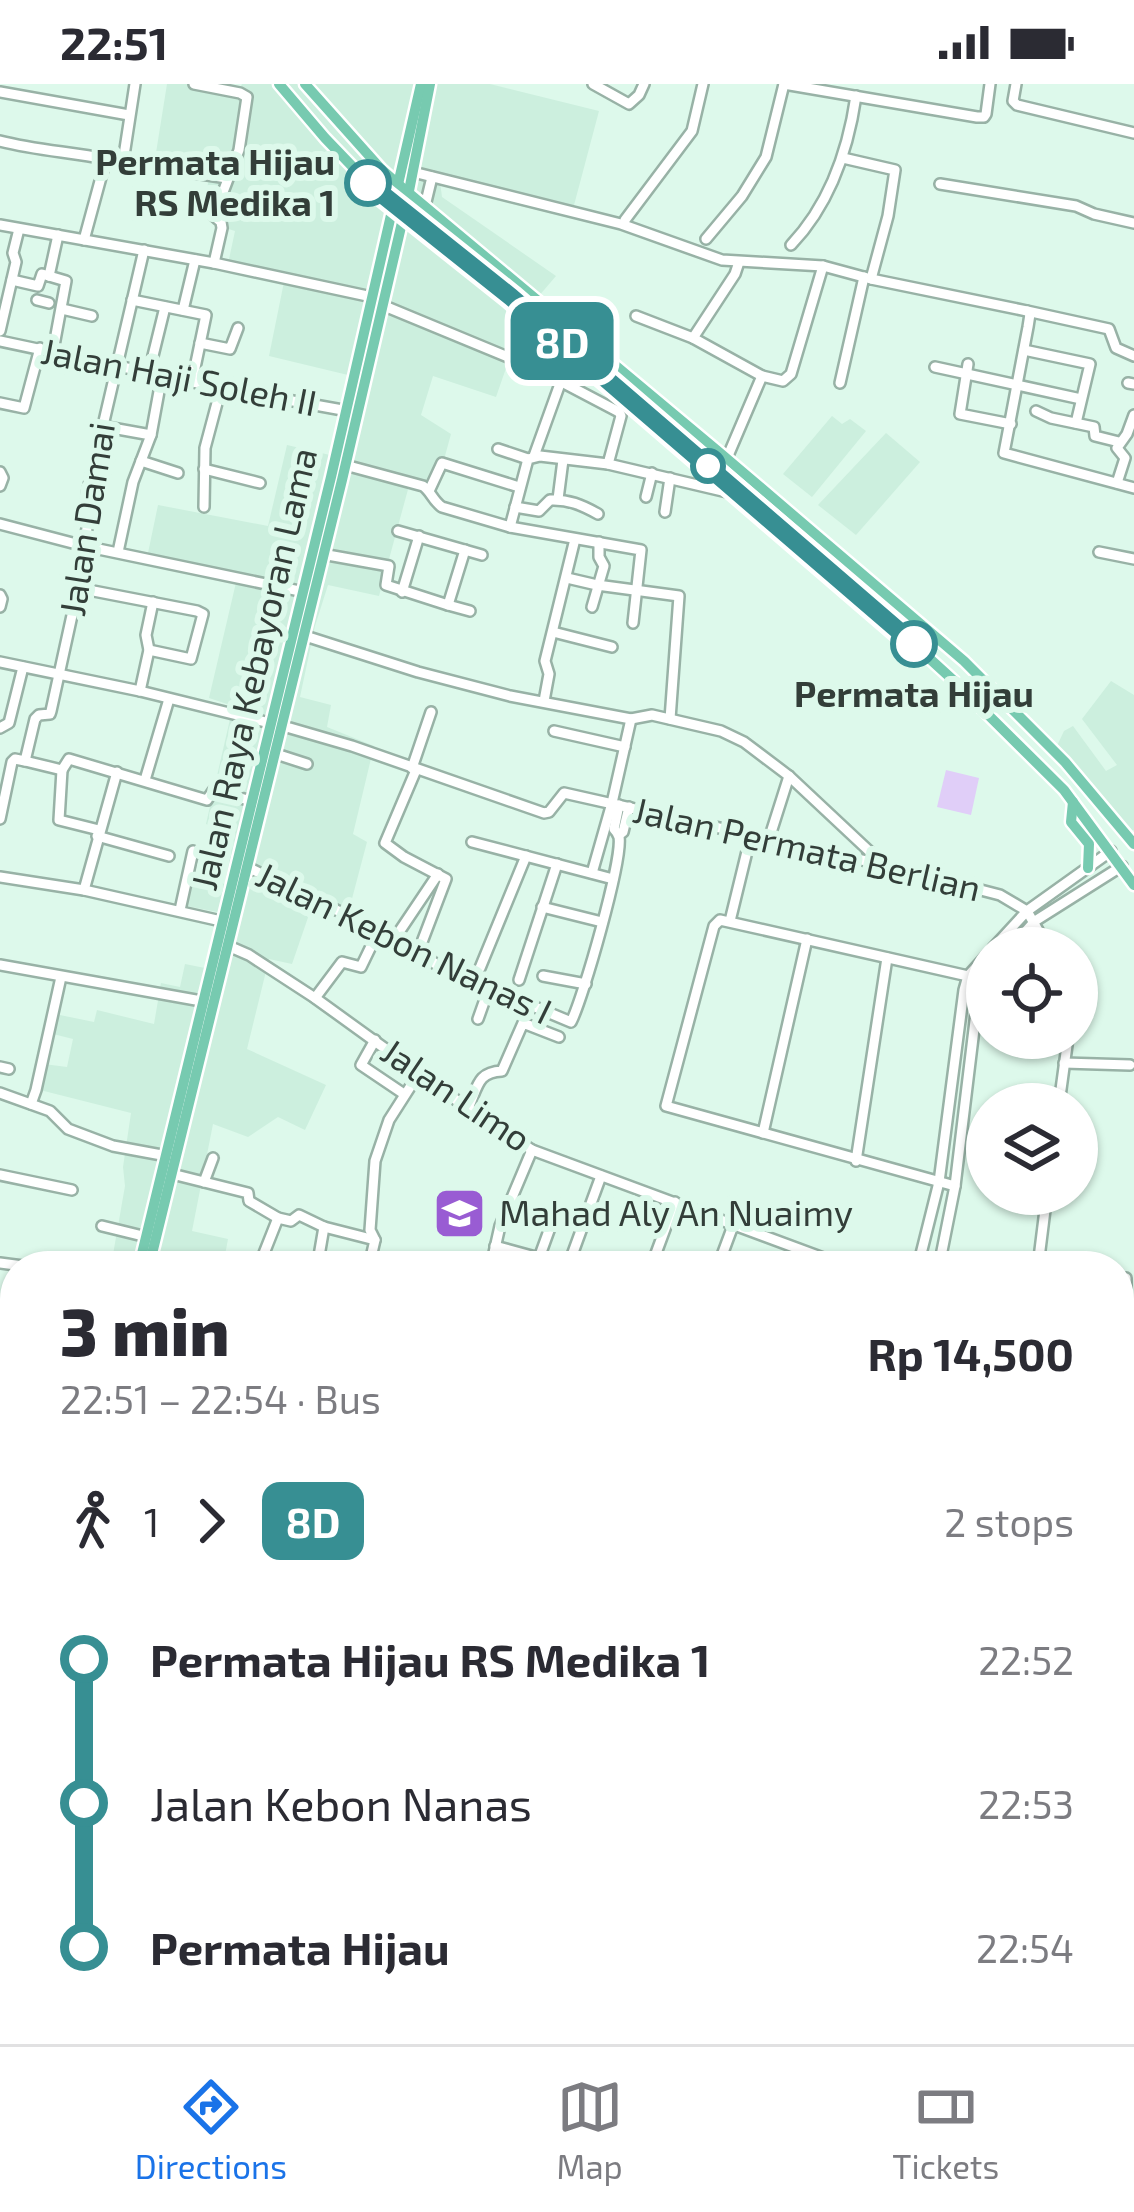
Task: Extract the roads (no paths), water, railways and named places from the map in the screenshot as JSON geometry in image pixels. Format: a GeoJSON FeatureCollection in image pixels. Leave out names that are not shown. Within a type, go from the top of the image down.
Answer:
{"type":"FeatureCollection","features":[{"type":"Feature","properties":{"kind":"main road"},"geometry":{"type":"LineString","coordinates":[[279,84],[373,187],[596,370],[900,631],[1035,759],[1111,851],[1128,863],[1134,885]]}},
{"type":"Feature","properties":{"kind":"main road"},"geometry":{"type":"LineString","coordinates":[[305,84],[381,169],[969,659],[1133,842],[1111,851]]}},
{"type":"Feature","properties":{"kind":"main road","name":"Jalan Raya Kebayoran Lama"},"geometry":{"type":"LineString","coordinates":[[403,188],[412,172],[426,84]]}},
{"type":"Feature","properties":{"kind":"main road","name":"Jalan Raya Kebayoran Lama"},"geometry":{"type":"LineString","coordinates":[[243,865],[252,801],[277,726],[399,207],[405,154],[426,84]]}},
{"type":"Feature","properties":{"kind":"main road"},"geometry":{"type":"LineString","coordinates":[[381,169],[405,154]]}},
{"type":"Feature","properties":{"kind":"main road","name":"Jalan Raya Kebayoran Lama"},"geometry":{"type":"LineString","coordinates":[[389,251],[398,238],[399,207]]}},
{"type":"Feature","properties":{"kind":"main road"},"geometry":{"type":"LineString","coordinates":[[398,238],[426,228]]}},
{"type":"Feature","properties":{"kind":"main road"},"geometry":{"type":"LineString","coordinates":[[596,370],[599,360],[607,358]]}},
{"type":"Feature","properties":{"kind":"main road","name":"Jalan Raya Kebayoran Lama"},"geometry":{"type":"LineString","coordinates":[[318,553],[345,465],[352,410]]}},
{"type":"Feature","properties":{"kind":"main road"},"geometry":{"type":"LineString","coordinates":[[783,506],[804,510]]}},
{"type":"Feature","properties":{"kind":"main road","name":"Jalan Raya Kebayoran Lama"},"geometry":{"type":"LineString","coordinates":[[153,1251],[243,865],[276,754],[277,726]]}},
{"type":"Feature","properties":{"kind":"main road"},"geometry":{"type":"LineString","coordinates":[[1035,759],[1043,758],[1050,746]]}},
{"type":"Feature","properties":{"kind":"main road"},"geometry":{"type":"LineString","coordinates":[[1073,802],[1071,822],[1089,844],[1088,868]]}},
{"type":"Feature","properties":{"kind":"main road","name":"Jalan Raya Kebayoran Lama"},"geometry":{"type":"LineString","coordinates":[[143,1251],[167,1156],[176,1140]]}},
{"type":"Feature","properties":{"kind":"street"},"geometry":{"type":"LineString","coordinates":[[123,161],[135,84]]}},
{"type":"Feature","properties":{"kind":"street"},"geometry":{"type":"LineString","coordinates":[[194,84],[236,90],[247,97],[239,150],[214,216],[222,227],[214,263]]}},
{"type":"Feature","properties":{"kind":"street"},"geometry":{"type":"LineString","coordinates":[[593,84],[629,104],[644,84]]}},
{"type":"Feature","properties":{"kind":"street"},"geometry":{"type":"LineString","coordinates":[[625,220],[692,131],[703,84]]}},
{"type":"Feature","properties":{"kind":"street"},"geometry":{"type":"LineString","coordinates":[[706,239],[742,196],[769,151],[784,84],[984,117],[991,84]]}},
{"type":"Feature","properties":{"kind":"street"},"geometry":{"type":"LineString","coordinates":[[1016,84],[1014,103],[1134,133]]}},
{"type":"Feature","properties":{"kind":"street"},"geometry":{"type":"LineString","coordinates":[[0,92],[129,115]]}},
{"type":"Feature","properties":{"kind":"street"},"geometry":{"type":"LineString","coordinates":[[791,245],[815,216],[843,158],[856,96]]}},
{"type":"Feature","properties":{"kind":"street"},"geometry":{"type":"LineString","coordinates":[[0,156],[2,141],[226,178]]}},
{"type":"Feature","properties":{"kind":"street"},"geometry":{"type":"LineString","coordinates":[[840,383],[895,172],[843,158]]}},
{"type":"Feature","properties":{"kind":"street"},"geometry":{"type":"LineString","coordinates":[[84,240],[106,159]]}},
{"type":"Feature","properties":{"kind":"street"},"geometry":{"type":"LineString","coordinates":[[412,172],[621,224],[722,260],[823,266],[1109,329],[1116,348],[1134,356]]}},
{"type":"Feature","properties":{"kind":"street"},"geometry":{"type":"LineString","coordinates":[[425,206],[432,177]]}},
{"type":"Feature","properties":{"kind":"street"},"geometry":{"type":"LineString","coordinates":[[940,184],[1073,205],[1134,223]]}},
{"type":"Feature","properties":{"kind":"street"},"geometry":{"type":"LineString","coordinates":[[0,225],[214,263],[377,301],[561,381],[621,413],[608,464]]}},
{"type":"Feature","properties":{"kind":"street"},"geometry":{"type":"LineString","coordinates":[[0,331],[19,229]]}},
{"type":"Feature","properties":{"kind":"street"},"geometry":{"type":"LineString","coordinates":[[49,276],[58,235]]}},
{"type":"Feature","properties":{"kind":"street","name":"Jalan Damai"},"geometry":{"type":"LineString","coordinates":[[0,819],[12,762],[25,761],[35,718],[51,711],[78,587],[91,506],[86,494],[144,250]]}},
{"type":"Feature","properties":{"kind":"street"},"geometry":{"type":"LineString","coordinates":[[183,310],[195,260]]}},
{"type":"Feature","properties":{"kind":"street"},"geometry":{"type":"LineString","coordinates":[[693,338],[739,262]]}},
{"type":"Feature","properties":{"kind":"street"},"geometry":{"type":"LineString","coordinates":[[636,316],[693,338],[762,376],[783,381],[789,377],[823,266]]}},
{"type":"Feature","properties":{"kind":"street"},"geometry":{"type":"LineString","coordinates":[[12,280],[38,286],[42,274],[65,281],[53,351]]}},
{"type":"Feature","properties":{"kind":"street"},"geometry":{"type":"LineString","coordinates":[[132,300],[206,315],[192,382]]}},
{"type":"Feature","properties":{"kind":"street"},"geometry":{"type":"LineString","coordinates":[[37,301],[50,303]]}},
{"type":"Feature","properties":{"kind":"street"},"geometry":{"type":"LineString","coordinates":[[149,372],[165,307]]}},
{"type":"Feature","properties":{"kind":"street"},"geometry":{"type":"LineString","coordinates":[[62,309],[92,316]]}},
{"type":"Feature","properties":{"kind":"street"},"geometry":{"type":"LineString","coordinates":[[1027,311],[1005,454],[1134,488]]}},
{"type":"Feature","properties":{"kind":"street"},"geometry":{"type":"LineString","coordinates":[[200,343],[230,350],[238,328]]}},
{"type":"Feature","properties":{"kind":"street","name":"Jalan Haji Soleh II"},"geometry":{"type":"LineString","coordinates":[[0,341],[221,388],[352,410]]}},
{"type":"Feature","properties":{"kind":"street"},"geometry":{"type":"LineString","coordinates":[[0,403],[24,408],[40,348]]}},
{"type":"Feature","properties":{"kind":"street"},"geometry":{"type":"LineString","coordinates":[[1024,350],[1092,364],[1076,423]]}},
{"type":"Feature","properties":{"kind":"street"},"geometry":{"type":"LineString","coordinates":[[934,367],[967,368],[1082,399]]}},
{"type":"Feature","properties":{"kind":"street"},"geometry":{"type":"LineString","coordinates":[[967,368],[960,414],[1011,424]]}},
{"type":"Feature","properties":{"kind":"street"},"geometry":{"type":"LineString","coordinates":[[118,552],[163,375]]}},
{"type":"Feature","properties":{"kind":"street"},"geometry":{"type":"LineString","coordinates":[[727,458],[762,376]]}},
{"type":"Feature","properties":{"kind":"street"},"geometry":{"type":"LineString","coordinates":[[511,527],[519,487],[561,381]]}},
{"type":"Feature","properties":{"kind":"street"},"geometry":{"type":"LineString","coordinates":[[204,507],[205,448],[221,388]]}},
{"type":"Feature","properties":{"kind":"street"},"geometry":{"type":"LineString","coordinates":[[1036,411],[1095,427],[1095,436],[1119,442]]}},
{"type":"Feature","properties":{"kind":"street"},"geometry":{"type":"LineString","coordinates":[[1118,483],[1125,459],[1117,449],[1130,416]]}},
{"type":"Feature","properties":{"kind":"street"},"geometry":{"type":"LineString","coordinates":[[101,426],[151,435]]}},
{"type":"Feature","properties":{"kind":"street"},"geometry":{"type":"LineString","coordinates":[[498,449],[531,458],[608,464],[744,496]]}},
{"type":"Feature","properties":{"kind":"street"},"geometry":{"type":"LineString","coordinates":[[558,499],[563,460]]}},
{"type":"Feature","properties":{"kind":"street"},"geometry":{"type":"LineString","coordinates":[[141,461],[178,473]]}},
{"type":"Feature","properties":{"kind":"street"},"geometry":{"type":"LineString","coordinates":[[519,487],[442,463],[429,490],[430,498],[442,507],[511,527],[641,550],[633,623]]}},
{"type":"Feature","properties":{"kind":"street"},"geometry":{"type":"LineString","coordinates":[[345,465],[429,490]]}},
{"type":"Feature","properties":{"kind":"street"},"geometry":{"type":"LineString","coordinates":[[204,469],[260,483]]}},
{"type":"Feature","properties":{"kind":"street"},"geometry":{"type":"LineString","coordinates":[[0,472],[0,487]]}},
{"type":"Feature","properties":{"kind":"street"},"geometry":{"type":"LineString","coordinates":[[703,487],[715,472]]}},
{"type":"Feature","properties":{"kind":"street"},"geometry":{"type":"LineString","coordinates":[[646,497],[652,473]]}},
{"type":"Feature","properties":{"kind":"street"},"geometry":{"type":"LineString","coordinates":[[665,512],[670,478]]}},
{"type":"Feature","properties":{"kind":"street"},"geometry":{"type":"LineString","coordinates":[[515,507],[539,511],[558,499],[598,514]]}},
{"type":"Feature","properties":{"kind":"street"},"geometry":{"type":"LineString","coordinates":[[0,524],[309,592]]}},
{"type":"Feature","properties":{"kind":"street"},"geometry":{"type":"LineString","coordinates":[[398,531],[482,555]]}},
{"type":"Feature","properties":{"kind":"street"},"geometry":{"type":"LineString","coordinates":[[402,592],[419,536]]}},
{"type":"Feature","properties":{"kind":"street"},"geometry":{"type":"LineString","coordinates":[[544,701],[549,674],[544,661],[575,539]]}},
{"type":"Feature","properties":{"kind":"street"},"geometry":{"type":"LineString","coordinates":[[592,607],[604,566],[598,557],[599,542]]}},
{"type":"Feature","properties":{"kind":"street"},"geometry":{"type":"LineString","coordinates":[[448,605],[465,550]]}},
{"type":"Feature","properties":{"kind":"street"},"geometry":{"type":"LineString","coordinates":[[1099,552],[1134,559]]}},
{"type":"Feature","properties":{"kind":"street"},"geometry":{"type":"LineString","coordinates":[[318,553],[388,566],[385,584],[470,611]]}},
{"type":"Feature","properties":{"kind":"street"},"geometry":{"type":"LineString","coordinates":[[567,578],[679,596],[670,719]]}},
{"type":"Feature","properties":{"kind":"street"},"geometry":{"type":"LineString","coordinates":[[78,587],[197,611],[203,618],[191,659],[149,650]]}},
{"type":"Feature","properties":{"kind":"street"},"geometry":{"type":"LineString","coordinates":[[0,595],[0,607]]}},
{"type":"Feature","properties":{"kind":"street"},"geometry":{"type":"LineString","coordinates":[[140,691],[153,602]]}},
{"type":"Feature","properties":{"kind":"street"},"geometry":{"type":"LineString","coordinates":[[553,632],[612,647]]}},
{"type":"Feature","properties":{"kind":"street"},"geometry":{"type":"LineString","coordinates":[[299,634],[445,680],[631,719],[652,715],[732,735],[789,776],[884,866]]}},
{"type":"Feature","properties":{"kind":"street"},"geometry":{"type":"LineString","coordinates":[[656,658],[674,662]]}},
{"type":"Feature","properties":{"kind":"street"},"geometry":{"type":"LineString","coordinates":[[0,662],[277,726],[414,769]]}},
{"type":"Feature","properties":{"kind":"street"},"geometry":{"type":"LineString","coordinates":[[0,728],[9,722],[23,667]]}},
{"type":"Feature","properties":{"kind":"street"},"geometry":{"type":"LineString","coordinates":[[145,780],[169,699]]}},
{"type":"Feature","properties":{"kind":"street"},"geometry":{"type":"LineString","coordinates":[[419,950],[446,882],[385,844],[431,712]]}},
{"type":"Feature","properties":{"kind":"street"},"geometry":{"type":"LineString","coordinates":[[543,976],[586,985],[613,879],[619,836],[614,829],[631,719]]}},
{"type":"Feature","properties":{"kind":"street"},"geometry":{"type":"LineString","coordinates":[[554,731],[625,747]]}},
{"type":"Feature","properties":{"kind":"street"},"geometry":{"type":"LineString","coordinates":[[276,754],[307,764]]}},
{"type":"Feature","properties":{"kind":"street"},"geometry":{"type":"LineString","coordinates":[[169,856],[58,820],[62,770],[69,759],[207,800],[211,792],[252,801]]}},
{"type":"Feature","properties":{"kind":"street"},"geometry":{"type":"LineString","coordinates":[[25,761],[62,770]]}},
{"type":"Feature","properties":{"kind":"street","name":"Jalan Permata Berlian"},"geometry":{"type":"LineString","coordinates":[[414,769],[544,813],[562,793],[884,866],[1000,896],[1027,911],[1038,927]]}},
{"type":"Feature","properties":{"kind":"street"},"geometry":{"type":"LineString","coordinates":[[84,890],[117,772]]}},
{"type":"Feature","properties":{"kind":"street"},"geometry":{"type":"LineString","coordinates":[[769,839],[789,776]]}},
{"type":"Feature","properties":{"kind":"street"},"geometry":{"type":"LineString","coordinates":[[592,873],[620,805]]}},
{"type":"Feature","properties":{"kind":"street"},"geometry":{"type":"LineString","coordinates":[[730,921],[751,835]]}},
{"type":"Feature","properties":{"kind":"street"},"geometry":{"type":"LineString","coordinates":[[472,842],[613,879]]}},
{"type":"Feature","properties":{"kind":"street"},"geometry":{"type":"LineString","coordinates":[[180,910],[193,851]]}},
{"type":"Feature","properties":{"kind":"street"},"geometry":{"type":"LineString","coordinates":[[1012,927],[1027,911],[1111,851]]}},
{"type":"Feature","properties":{"kind":"street"},"geometry":{"type":"LineString","coordinates":[[480,968],[526,856]]}},
{"type":"Feature","properties":{"kind":"street"},"geometry":{"type":"LineString","coordinates":[[1030,927],[1128,863]]}},
{"type":"Feature","properties":{"kind":"street"},"geometry":{"type":"LineString","coordinates":[[519,980],[557,864]]}},
{"type":"Feature","properties":{"kind":"street","name":"Jalan Kebon Nanas I"},"geometry":{"type":"LineString","coordinates":[[243,865],[419,950],[439,967],[571,1022],[586,985]]}},
{"type":"Feature","properties":{"kind":"street"},"geometry":{"type":"LineString","coordinates":[[395,938],[438,874]]}},
{"type":"Feature","properties":{"kind":"street"},"geometry":{"type":"LineString","coordinates":[[0,877],[84,890],[229,923]]}},
{"type":"Feature","properties":{"kind":"street"},"geometry":{"type":"LineString","coordinates":[[542,907],[602,922]]}},
{"type":"Feature","properties":{"kind":"street"},"geometry":{"type":"LineString","coordinates":[[956,1186],[666,1106],[714,926],[720,920],[966,976]]}},
{"type":"Feature","properties":{"kind":"street"},"geometry":{"type":"LineString","coordinates":[[315,998],[342,962],[361,967],[376,936]]}},
{"type":"Feature","properties":{"kind":"street"},"geometry":{"type":"LineString","coordinates":[[763,1133],[807,939]]}},
{"type":"Feature","properties":{"kind":"street","name":"Jalan Limo"},"geometry":{"type":"LineString","coordinates":[[224,945],[315,998],[532,1150],[806,1251]]}},
{"type":"Feature","properties":{"kind":"street"},"geometry":{"type":"LineString","coordinates":[[856,1161],[887,958]]}},
{"type":"Feature","properties":{"kind":"street"},"geometry":{"type":"LineString","coordinates":[[0,965],[210,1003]]}},
{"type":"Feature","properties":{"kind":"street"},"geometry":{"type":"LineString","coordinates":[[31,1104],[61,977]]}},
{"type":"Feature","properties":{"kind":"street"},"geometry":{"type":"LineString","coordinates":[[922,1251],[939,1182],[966,983]]}},
{"type":"Feature","properties":{"kind":"street"},"geometry":{"type":"LineString","coordinates":[[478,1019],[489,988]]}},
{"type":"Feature","properties":{"kind":"street"},"geometry":{"type":"LineString","coordinates":[[468,1108],[483,1076],[502,1071],[507,1064],[523,1023],[559,1037]]}},
{"type":"Feature","properties":{"kind":"street"},"geometry":{"type":"LineString","coordinates":[[375,1040],[361,1065],[404,1094]]}},
{"type":"Feature","properties":{"kind":"street"},"geometry":{"type":"LineString","coordinates":[[942,1251],[956,1186],[971,1059]]}},
{"type":"Feature","properties":{"kind":"street"},"geometry":{"type":"LineString","coordinates":[[1062,1083],[1065,1059]]}},
{"type":"Feature","properties":{"kind":"street"},"geometry":{"type":"LineString","coordinates":[[1064,1063],[1130,1065]]}},
{"type":"Feature","properties":{"kind":"street"},"geometry":{"type":"LineString","coordinates":[[372,1251],[375,1161],[389,1120],[419,1073]]}},
{"type":"Feature","properties":{"kind":"street"},"geometry":{"type":"LineString","coordinates":[[0,1093],[50,1111],[68,1129],[112,1146],[167,1156]]}},
{"type":"Feature","properties":{"kind":"street"},"geometry":{"type":"LineString","coordinates":[[494,1251],[532,1150]]}},
{"type":"Feature","properties":{"kind":"street"},"geometry":{"type":"LineString","coordinates":[[204,1182],[213,1158]]}},
{"type":"Feature","properties":{"kind":"street"},"geometry":{"type":"LineString","coordinates":[[1,1163],[0,1175],[72,1190]]}},
{"type":"Feature","properties":{"kind":"street"},"geometry":{"type":"LineString","coordinates":[[172,1174],[248,1193],[249,1201],[278,1218],[291,1221],[298,1214],[324,1227],[375,1240]]}},
{"type":"Feature","properties":{"kind":"street"},"geometry":{"type":"LineString","coordinates":[[574,1251],[601,1175]]}},
{"type":"Feature","properties":{"kind":"street"},"geometry":{"type":"LineString","coordinates":[[657,1251],[675,1202]]}},
{"type":"Feature","properties":{"kind":"street"},"geometry":{"type":"LineString","coordinates":[[541,1251],[555,1214]]}},
{"type":"Feature","properties":{"kind":"street"},"geometry":{"type":"LineString","coordinates":[[1040,1251],[1044,1215]]}},
{"type":"Feature","properties":{"kind":"street"},"geometry":{"type":"LineString","coordinates":[[265,1251],[278,1218]]}},
{"type":"Feature","properties":{"kind":"street"},"geometry":{"type":"LineString","coordinates":[[724,1251],[734,1223]]}},
{"type":"Feature","properties":{"kind":"street"},"geometry":{"type":"LineString","coordinates":[[102,1226],[147,1237]]}},
{"type":"Feature","properties":{"kind":"street"},"geometry":{"type":"LineString","coordinates":[[320,1251],[324,1227]]}},
{"type":"Feature","properties":{"kind":"street"},"geometry":{"type":"LineString","coordinates":[[495,1246],[513,1251]]}},
{"type":"Feature","properties":{"kind":"place","name":"Permata Hijau RS Medika 1"},"geometry":{"type":"Point","coordinates":[368,183]}},
{"type":"Feature","properties":{"kind":"place","name":"Permata Hijau"},"geometry":{"type":"Point","coordinates":[914,644]}},
{"type":"Feature","properties":{"kind":"place","name":"Mahad Aly An Nuaimy"},"geometry":{"type":"Point","coordinates":[460,1213]}}]}
